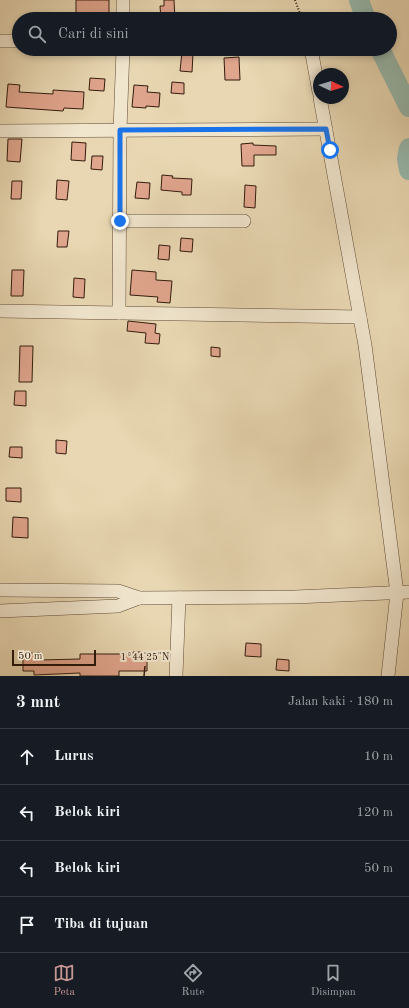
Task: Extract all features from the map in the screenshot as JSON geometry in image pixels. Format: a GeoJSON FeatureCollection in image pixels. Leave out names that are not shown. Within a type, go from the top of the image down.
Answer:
{"type":"FeatureCollection","features":[{"type":"Feature","properties":{"kind":"street"},"geometry":{"type":"LineString","coordinates":[[123,0],[123,12]]}},
{"type":"Feature","properties":{"kind":"street"},"geometry":{"type":"LineString","coordinates":[[0,41],[12,41]]}},
{"type":"Feature","properties":{"kind":"street"},"geometry":{"type":"LineString","coordinates":[[119,313],[120,130],[123,56]]}},
{"type":"Feature","properties":{"kind":"street"},"geometry":{"type":"LineString","coordinates":[[312,56],[315,68]]}},
{"type":"Feature","properties":{"kind":"street"},"geometry":{"type":"LineString","coordinates":[[321,104],[365,345],[403,593],[388,676]]}},
{"type":"Feature","properties":{"kind":"street"},"geometry":{"type":"LineString","coordinates":[[0,131],[326,129]]}},
{"type":"Feature","properties":{"kind":"street"},"geometry":{"type":"LineString","coordinates":[[120,221],[244,221]]}},
{"type":"Feature","properties":{"kind":"street"},"geometry":{"type":"LineString","coordinates":[[0,311],[360,317]]}},
{"type":"Feature","properties":{"kind":"street"},"geometry":{"type":"LineString","coordinates":[[0,590],[118,591],[139,598],[295,597],[403,593]]}},
{"type":"Feature","properties":{"kind":"street"},"geometry":{"type":"LineString","coordinates":[[0,611],[118,606],[139,598]]}},
{"type":"Feature","properties":{"kind":"street"},"geometry":{"type":"LineString","coordinates":[[176,676],[180,598]]}},
{"type":"Feature","properties":{"kind":"path"},"geometry":{"type":"LineString","coordinates":[[295,0],[299,12]]}},
{"type":"Feature","properties":{"kind":"building"},"geometry":{"type":"Polygon","coordinates":[[[76,0],[109,0],[109,12],[76,12],[76,0]]]}},
{"type":"Feature","properties":{"kind":"building"},"geometry":{"type":"Polygon","coordinates":[[[164,0],[174,0],[175,12],[160,12],[160,6],[164,6],[164,0]]]}},
{"type":"Feature","properties":{"kind":"building"},"geometry":{"type":"Polygon","coordinates":[[[182,56],[193,56],[192,72],[180,71],[182,56]]]}},
{"type":"Feature","properties":{"kind":"building"},"geometry":{"type":"Polygon","coordinates":[[[239,57],[240,80],[225,80],[224,58],[239,57]]]}},
{"type":"Feature","properties":{"kind":"building"},"geometry":{"type":"Polygon","coordinates":[[[90,78],[105,79],[104,91],[89,90],[90,78]]]}},
{"type":"Feature","properties":{"kind":"building"},"geometry":{"type":"Polygon","coordinates":[[[172,82],[184,83],[184,94],[171,93],[172,82]]]}},
{"type":"Feature","properties":{"kind":"building"},"geometry":{"type":"Polygon","coordinates":[[[8,84],[20,85],[19,92],[53,94],[53,90],[84,92],[83,109],[64,108],[63,111],[6,107],[8,84]]]}},
{"type":"Feature","properties":{"kind":"building"},"geometry":{"type":"Polygon","coordinates":[[[134,85],[148,86],[147,92],[160,93],[159,107],[132,107],[134,85]]]}},
{"type":"Feature","properties":{"kind":"building"},"geometry":{"type":"Polygon","coordinates":[[[8,139],[22,139],[20,162],[7,161],[8,139]]]}},
{"type":"Feature","properties":{"kind":"building"},"geometry":{"type":"Polygon","coordinates":[[[72,142],[86,143],[85,161],[71,160],[72,142]]]}},
{"type":"Feature","properties":{"kind":"building"},"geometry":{"type":"Polygon","coordinates":[[[253,143],[253,145],[276,146],[276,155],[254,155],[254,166],[242,166],[241,144],[253,143]]]}},
{"type":"Feature","properties":{"kind":"building"},"geometry":{"type":"Polygon","coordinates":[[[92,156],[103,156],[102,170],[91,169],[92,156]]]}},
{"type":"Feature","properties":{"kind":"building"},"geometry":{"type":"Polygon","coordinates":[[[162,175],[173,176],[172,178],[192,179],[191,195],[182,195],[182,192],[161,190],[162,175]]]}},
{"type":"Feature","properties":{"kind":"building"},"geometry":{"type":"Polygon","coordinates":[[[57,180],[69,181],[67,200],[56,199],[57,180]]]}},
{"type":"Feature","properties":{"kind":"building"},"geometry":{"type":"Polygon","coordinates":[[[12,181],[22,181],[21,199],[11,199],[12,181]]]}},
{"type":"Feature","properties":{"kind":"building"},"geometry":{"type":"Polygon","coordinates":[[[137,182],[150,183],[149,199],[135,198],[137,182]]]}},
{"type":"Feature","properties":{"kind":"building"},"geometry":{"type":"Polygon","coordinates":[[[245,185],[256,186],[255,208],[244,207],[245,185]]]}},
{"type":"Feature","properties":{"kind":"building"},"geometry":{"type":"Polygon","coordinates":[[[58,231],[69,231],[67,247],[57,247],[58,231]]]}},
{"type":"Feature","properties":{"kind":"building"},"geometry":{"type":"Polygon","coordinates":[[[181,238],[193,239],[192,252],[180,251],[181,238]]]}},
{"type":"Feature","properties":{"kind":"building"},"geometry":{"type":"Polygon","coordinates":[[[159,245],[170,246],[169,260],[158,259],[159,245]]]}},
{"type":"Feature","properties":{"kind":"building"},"geometry":{"type":"Polygon","coordinates":[[[12,270],[24,270],[23,296],[11,296],[12,270]]]}},
{"type":"Feature","properties":{"kind":"building"},"geometry":{"type":"Polygon","coordinates":[[[132,270],[156,272],[156,280],[172,281],[170,303],[157,302],[158,297],[130,295],[132,270]]]}},
{"type":"Feature","properties":{"kind":"building"},"geometry":{"type":"Polygon","coordinates":[[[74,278],[85,279],[84,298],[73,297],[74,278]]]}},
{"type":"Feature","properties":{"kind":"building"},"geometry":{"type":"Polygon","coordinates":[[[128,321],[156,324],[155,333],[160,334],[159,344],[145,343],[146,333],[127,331],[128,321]]]}},
{"type":"Feature","properties":{"kind":"building"},"geometry":{"type":"Polygon","coordinates":[[[20,346],[33,346],[32,382],[19,382],[20,346]]]}},
{"type":"Feature","properties":{"kind":"building"},"geometry":{"type":"Polygon","coordinates":[[[211,347],[220,348],[220,357],[211,356],[211,347]]]}},
{"type":"Feature","properties":{"kind":"building"},"geometry":{"type":"Polygon","coordinates":[[[15,391],[26,391],[26,406],[14,405],[15,391]]]}},
{"type":"Feature","properties":{"kind":"building"},"geometry":{"type":"Polygon","coordinates":[[[56,440],[67,441],[66,454],[56,453],[56,440]]]}},
{"type":"Feature","properties":{"kind":"building"},"geometry":{"type":"Polygon","coordinates":[[[10,447],[22,447],[22,458],[9,457],[10,447]]]}},
{"type":"Feature","properties":{"kind":"building"},"geometry":{"type":"Polygon","coordinates":[[[6,488],[21,488],[21,502],[6,501],[6,488]]]}},
{"type":"Feature","properties":{"kind":"building"},"geometry":{"type":"Polygon","coordinates":[[[13,517],[28,518],[28,538],[12,537],[13,517]]]}},
{"type":"Feature","properties":{"kind":"building"},"geometry":{"type":"Polygon","coordinates":[[[246,643],[261,644],[261,657],[245,656],[246,643]]]}},
{"type":"Feature","properties":{"kind":"building"},"geometry":{"type":"Polygon","coordinates":[[[133,652],[147,652],[147,671],[119,671],[119,676],[80,676],[80,673],[34,675],[34,671],[23,671],[23,653],[40,653],[40,660],[80,659],[80,654],[133,654],[133,652]]]}},
{"type":"Feature","properties":{"kind":"building"},"geometry":{"type":"Polygon","coordinates":[[[277,659],[289,660],[289,671],[276,670],[277,659]]]}},
{"type":"Feature","properties":{"kind":"waterway"},"geometry":{"type":"LineString","coordinates":[[359,0],[363,12]]}},
{"type":"Feature","properties":{"kind":"waterway"},"geometry":{"type":"LineString","coordinates":[[384,56],[409,107]]}},
{"type":"Feature","properties":{"kind":"waterway"},"geometry":{"type":"LineString","coordinates":[[409,148],[407,158],[409,170]]}},
{"type":"Feature","properties":{"kind":"route"},"geometry":{"type":"LineString","coordinates":[[120,221],[120,130],[326,129],[330,150]]}}]}
